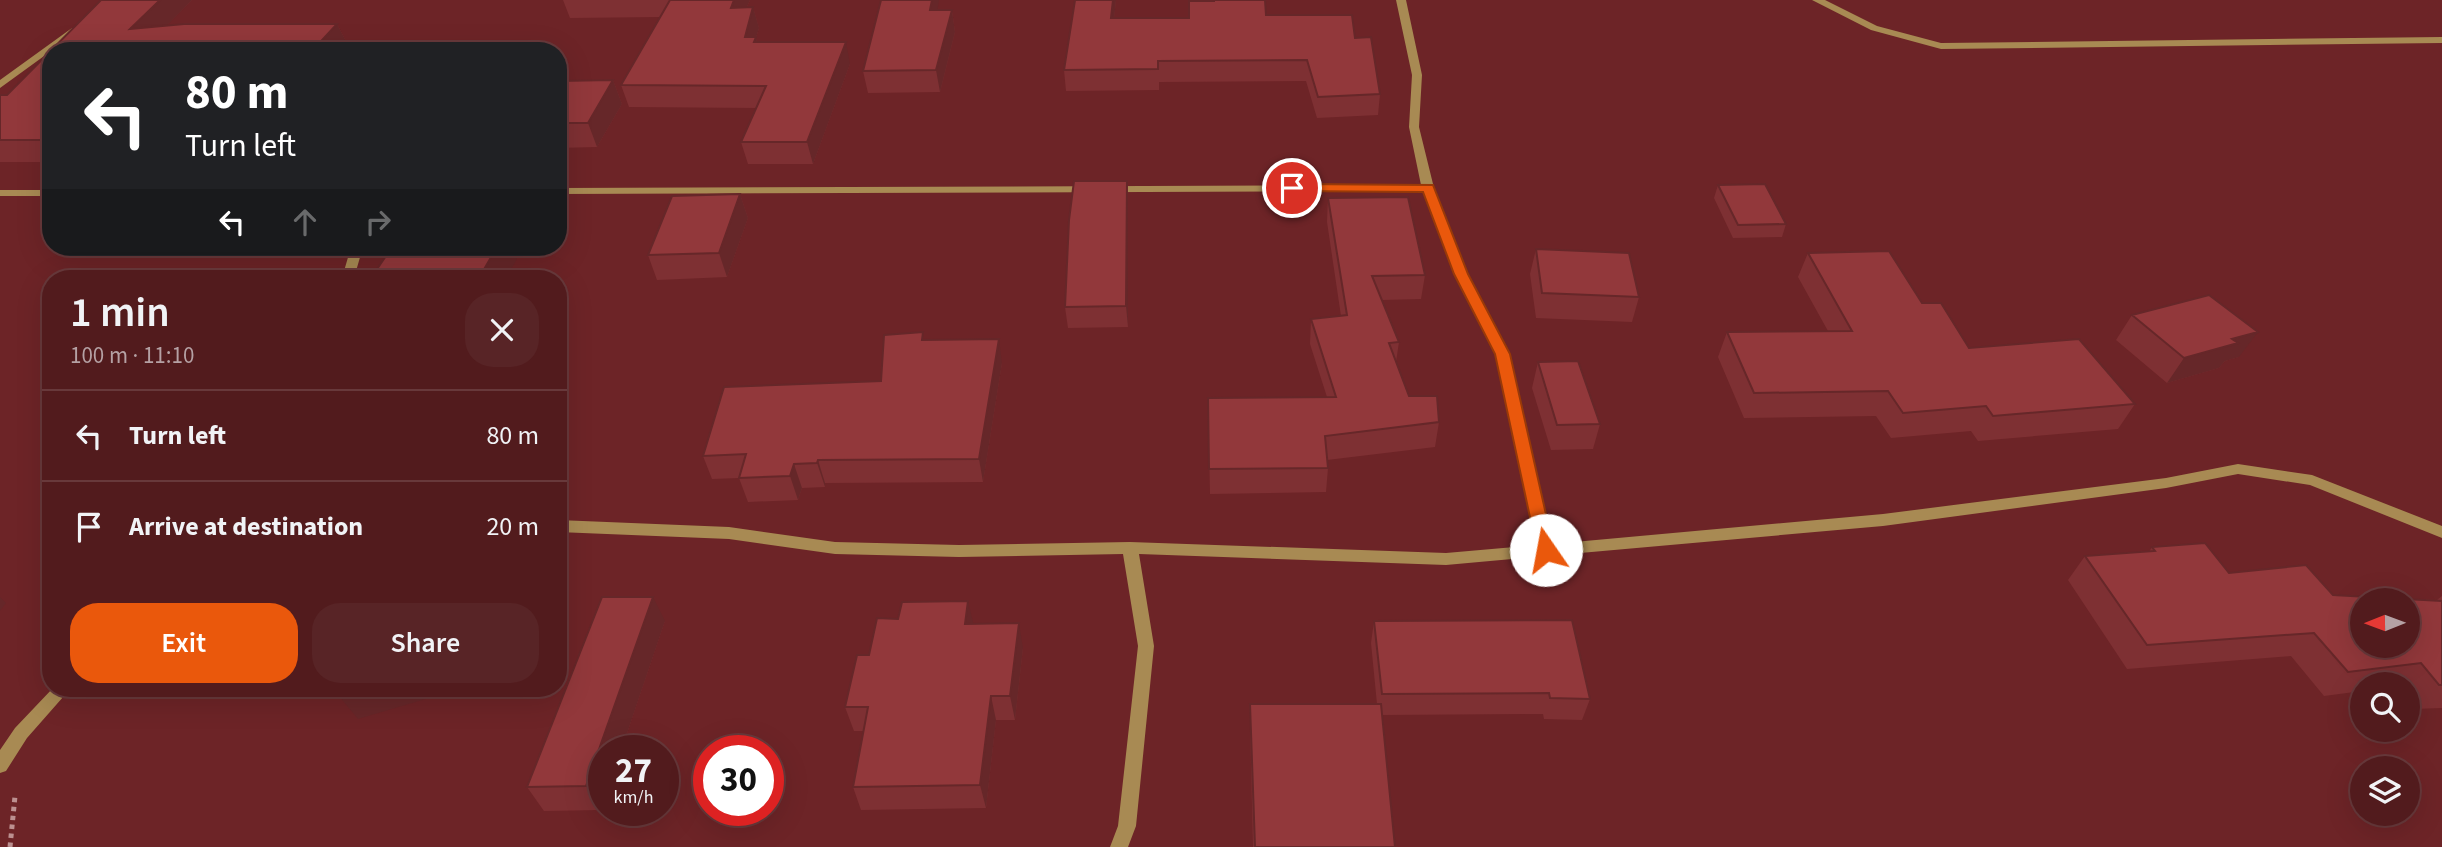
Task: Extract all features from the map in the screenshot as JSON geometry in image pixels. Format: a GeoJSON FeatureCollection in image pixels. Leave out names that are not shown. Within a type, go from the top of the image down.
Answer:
{"type":"FeatureCollection","features":[{"type":"Feature","properties":{"kind":"street"},"geometry":{"type":"LineString","coordinates":[[1401,0],[1417,75],[1414,127],[1428,188],[1461,274],[1502,354],[1546,550]]}},
{"type":"Feature","properties":{"kind":"street"},"geometry":{"type":"LineString","coordinates":[[1817,0],[1874,28],[1941,46],[2442,40]]}},
{"type":"Feature","properties":{"kind":"street"},"geometry":{"type":"LineString","coordinates":[[59,42],[85,23]]}},
{"type":"Feature","properties":{"kind":"street"},"geometry":{"type":"LineString","coordinates":[[0,85],[42,54]]}},
{"type":"Feature","properties":{"kind":"street"},"geometry":{"type":"LineString","coordinates":[[567,191],[1428,188]]}},
{"type":"Feature","properties":{"kind":"street"},"geometry":{"type":"LineString","coordinates":[[0,193],[42,193]]}},
{"type":"Feature","properties":{"kind":"street"},"geometry":{"type":"LineString","coordinates":[[567,526],[729,533],[835,548],[959,551],[1130,548],[1446,559],[1883,520],[2166,483],[2238,469],[2312,480],[2442,531]]}},
{"type":"Feature","properties":{"kind":"street"},"geometry":{"type":"LineString","coordinates":[[1119,847],[1128,826],[1146,646],[1130,548]]}},
{"type":"Feature","properties":{"kind":"street"},"geometry":{"type":"LineString","coordinates":[[0,765],[22,733],[55,697]]}},
{"type":"Feature","properties":{"kind":"building"},"geometry":{"type":"Polygon","coordinates":[[[101,0],[160,0],[130,29],[184,24],[337,24],[320,42],[59,42],[101,0]]]}},
{"type":"Feature","properties":{"kind":"building"},"geometry":{"type":"Polygon","coordinates":[[[670,0],[734,0],[731,8],[753,7],[745,37],[756,37],[754,42],[846,42],[807,142],[741,142],[766,86],[621,85],[670,0]]]}},
{"type":"Feature","properties":{"kind":"building"},"geometry":{"type":"Polygon","coordinates":[[[881,0],[932,0],[930,10],[952,10],[936,70],[863,71],[881,0]]]}},
{"type":"Feature","properties":{"kind":"building"},"geometry":{"type":"Polygon","coordinates":[[[1075,0],[1113,0],[1111,18],[1189,18],[1189,1],[1214,0],[1265,0],[1266,15],[1352,15],[1355,38],[1371,37],[1380,94],[1318,97],[1307,60],[1158,61],[1158,69],[1064,70],[1075,0]]]}},
{"type":"Feature","properties":{"kind":"building"},"geometry":{"type":"Polygon","coordinates":[[[42,60],[42,140],[0,140],[0,95],[7,95],[42,60]]]}},
{"type":"Feature","properties":{"kind":"building"},"geometry":{"type":"Polygon","coordinates":[[[613,80],[588,123],[567,123],[567,81],[613,80]]]}},
{"type":"Feature","properties":{"kind":"building"},"geometry":{"type":"Polygon","coordinates":[[[1074,181],[1127,181],[1126,306],[1065,307],[1069,220],[1074,181]]]}},
{"type":"Feature","properties":{"kind":"building"},"geometry":{"type":"Polygon","coordinates":[[[1765,184],[1786,224],[1738,225],[1718,185],[1765,184]]]}},
{"type":"Feature","properties":{"kind":"building"},"geometry":{"type":"Polygon","coordinates":[[[740,194],[719,253],[648,255],[672,196],[740,194]]]}},
{"type":"Feature","properties":{"kind":"building"},"geometry":{"type":"Polygon","coordinates":[[[1408,197],[1425,275],[1372,276],[1399,342],[1389,343],[1409,396],[1437,396],[1439,422],[1325,436],[1328,468],[1209,469],[1208,398],[1336,397],[1311,319],[1347,315],[1328,198],[1408,197]]]}},
{"type":"Feature","properties":{"kind":"building"},"geometry":{"type":"Polygon","coordinates":[[[1536,249],[1629,253],[1639,297],[1542,293],[1536,249]]]}},
{"type":"Feature","properties":{"kind":"building"},"geometry":{"type":"Polygon","coordinates":[[[1889,251],[1922,303],[1941,303],[1969,348],[2079,339],[2135,404],[1993,416],[1986,406],[1903,413],[1888,391],[1754,393],[1727,332],[1852,331],[1808,253],[1889,251]]]}},
{"type":"Feature","properties":{"kind":"building"},"geometry":{"type":"Polygon","coordinates":[[[386,256],[492,256],[484,270],[376,270],[386,256]]]}},
{"type":"Feature","properties":{"kind":"building"},"geometry":{"type":"Polygon","coordinates":[[[2209,295],[2258,332],[2232,339],[2238,343],[2184,358],[2132,315],[2209,295]]]}},
{"type":"Feature","properties":{"kind":"building"},"geometry":{"type":"Polygon","coordinates":[[[923,332],[922,340],[999,339],[979,459],[818,460],[817,463],[794,464],[790,476],[739,478],[746,454],[703,456],[724,387],[881,381],[884,335],[923,332]]]}},
{"type":"Feature","properties":{"kind":"building"},"geometry":{"type":"Polygon","coordinates":[[[1578,361],[1600,424],[1557,425],[1538,362],[1578,361]]]}},
{"type":"Feature","properties":{"kind":"building"},"geometry":{"type":"Polygon","coordinates":[[[2205,543],[2229,573],[2306,565],[2333,595],[2350,596],[2350,658],[2420,658],[2420,600],[2442,601],[2442,685],[2439,685],[2421,663],[2348,672],[2314,633],[2147,645],[2085,556],[2155,551],[2152,547],[2205,543]]]}},
{"type":"Feature","properties":{"kind":"building"},"geometry":{"type":"Polygon","coordinates":[[[602,597],[653,597],[604,735],[588,735],[586,786],[527,787],[563,697],[567,697],[567,686],[602,597]]]}},
{"type":"Feature","properties":{"kind":"building"},"geometry":{"type":"Polygon","coordinates":[[[968,601],[965,624],[1019,623],[1010,696],[991,696],[980,785],[853,787],[868,707],[845,707],[857,655],[869,655],[877,618],[898,619],[902,602],[968,601]]]}},
{"type":"Feature","properties":{"kind":"building"},"geometry":{"type":"Polygon","coordinates":[[[1572,620],[1590,699],[1550,698],[1549,693],[1382,694],[1374,621],[1572,620]]]}},
{"type":"Feature","properties":{"kind":"building"},"geometry":{"type":"Polygon","coordinates":[[[1250,704],[1381,704],[1395,847],[1255,847],[1250,704]]]}},
{"type":"Feature","properties":{"kind":"route"},"geometry":{"type":"LineString","coordinates":[[1292,188],[1428,188],[1461,274],[1502,354],[1546,550]]}}]}
